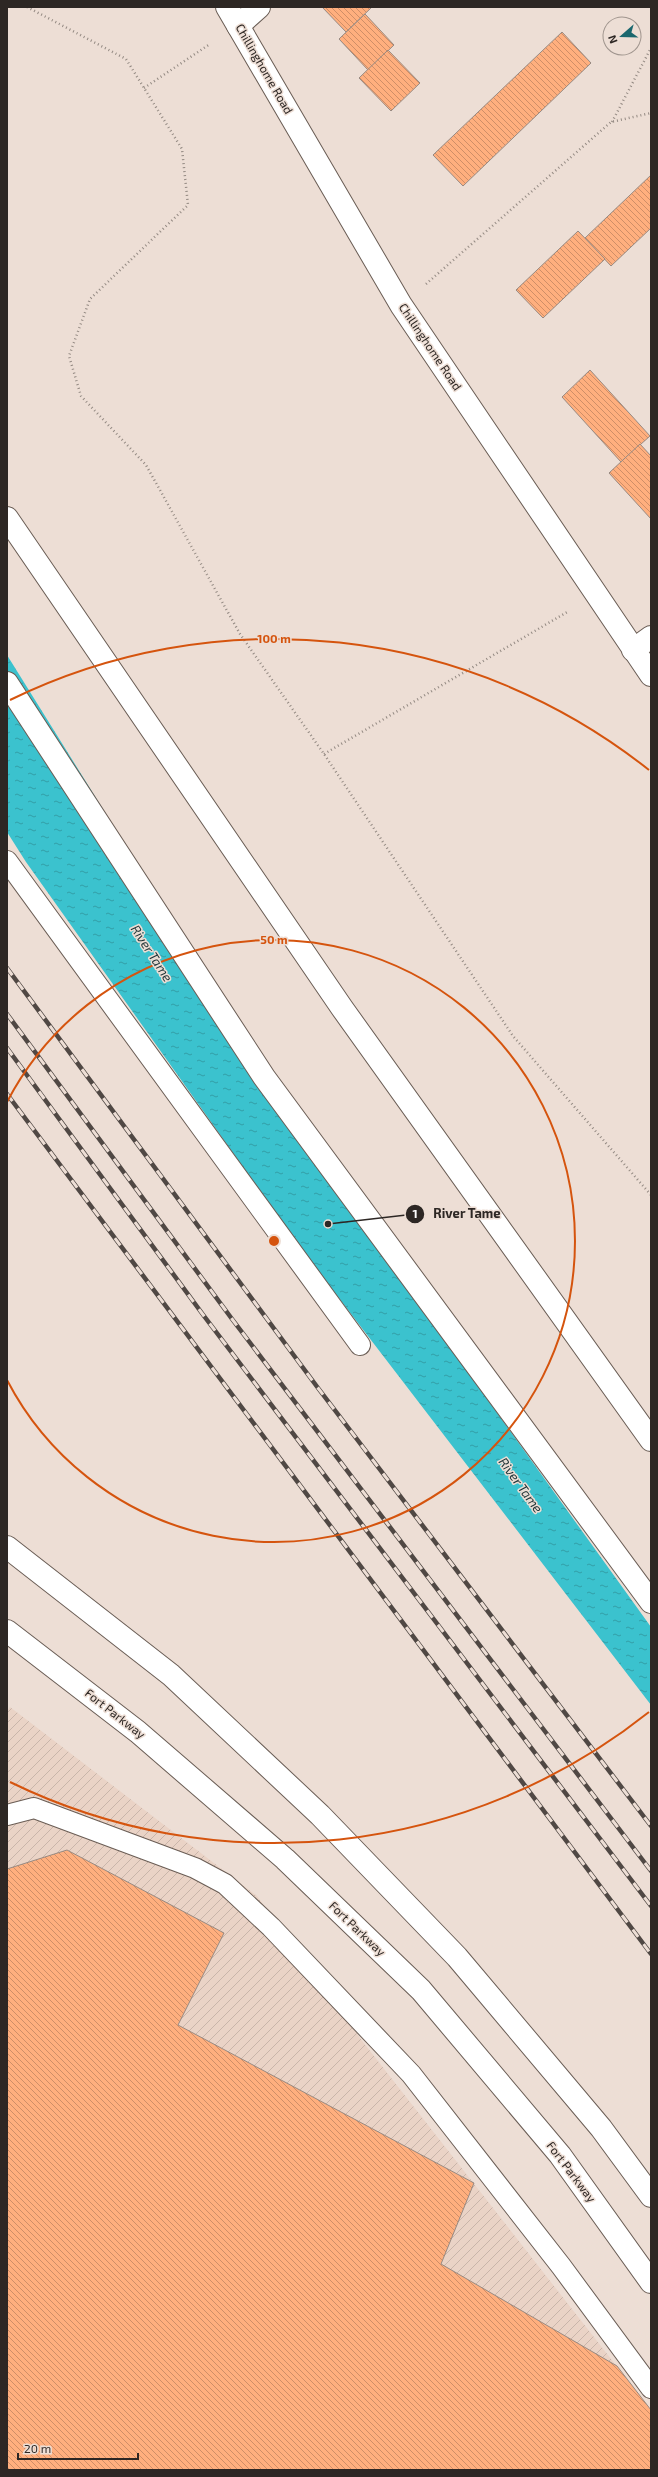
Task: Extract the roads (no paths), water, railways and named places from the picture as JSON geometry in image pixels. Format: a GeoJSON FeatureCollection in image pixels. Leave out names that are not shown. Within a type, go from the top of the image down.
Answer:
{"type":"FeatureCollection","features":[{"type":"Feature","properties":{"kind":"main road","name":"Chillinghome Road"},"geometry":{"type":"LineString","coordinates":[[227,7],[401,305],[632,650],[651,675]]}},
{"type":"Feature","properties":{"kind":"main road"},"geometry":{"type":"LineString","coordinates":[[238,26],[259,7]]}},
{"type":"Feature","properties":{"kind":"main road"},"geometry":{"type":"LineString","coordinates":[[7,518],[342,1008],[651,1440]]}},
{"type":"Feature","properties":{"kind":"main road"},"geometry":{"type":"LineString","coordinates":[[632,650],[651,637]]}},
{"type":"Feature","properties":{"kind":"main road"},"geometry":{"type":"LineString","coordinates":[[7,684],[264,1077],[651,1602]]}},
{"type":"Feature","properties":{"kind":"main road"},"geometry":{"type":"LineString","coordinates":[[7,1547],[171,1675],[320,1815],[456,1957],[601,2128],[651,2196]]}},
{"type":"Feature","properties":{"kind":"main road","name":"Fort Parkway"},"geometry":{"type":"LineString","coordinates":[[7,1631],[138,1732],[285,1859],[421,1990],[560,2155],[651,2282]]}},
{"type":"Feature","properties":{"kind":"lane"},"geometry":{"type":"LineString","coordinates":[[7,861],[360,1345]]}},
{"type":"Feature","properties":{"kind":"lane"},"geometry":{"type":"LineString","coordinates":[[7,1815],[34,1808],[195,1868],[230,1890],[271,1926],[411,2074],[561,2266],[651,2388]]}},
{"type":"Feature","properties":{"kind":"water"},"geometry":{"type":"Polygon","coordinates":[[[7,655],[362,1225],[651,1627],[651,1705],[305,1254],[26,862],[7,832],[7,655]]]}},
{"type":"Feature","properties":{"kind":"railway"},"geometry":{"type":"LineString","coordinates":[[7,968],[318,1388],[651,1826]]}},
{"type":"Feature","properties":{"kind":"railway"},"geometry":{"type":"LineString","coordinates":[[7,1014],[232,1319],[651,1871]]}},
{"type":"Feature","properties":{"kind":"railway"},"geometry":{"type":"LineString","coordinates":[[7,1048],[204,1316],[651,1906]]}},
{"type":"Feature","properties":{"kind":"railway"},"geometry":{"type":"LineString","coordinates":[[7,1094],[651,1954]]}},
{"type":"Feature","properties":{"kind":"place","name":"River Tame"},"geometry":{"type":"Point","coordinates":[328,1224]}}]}
